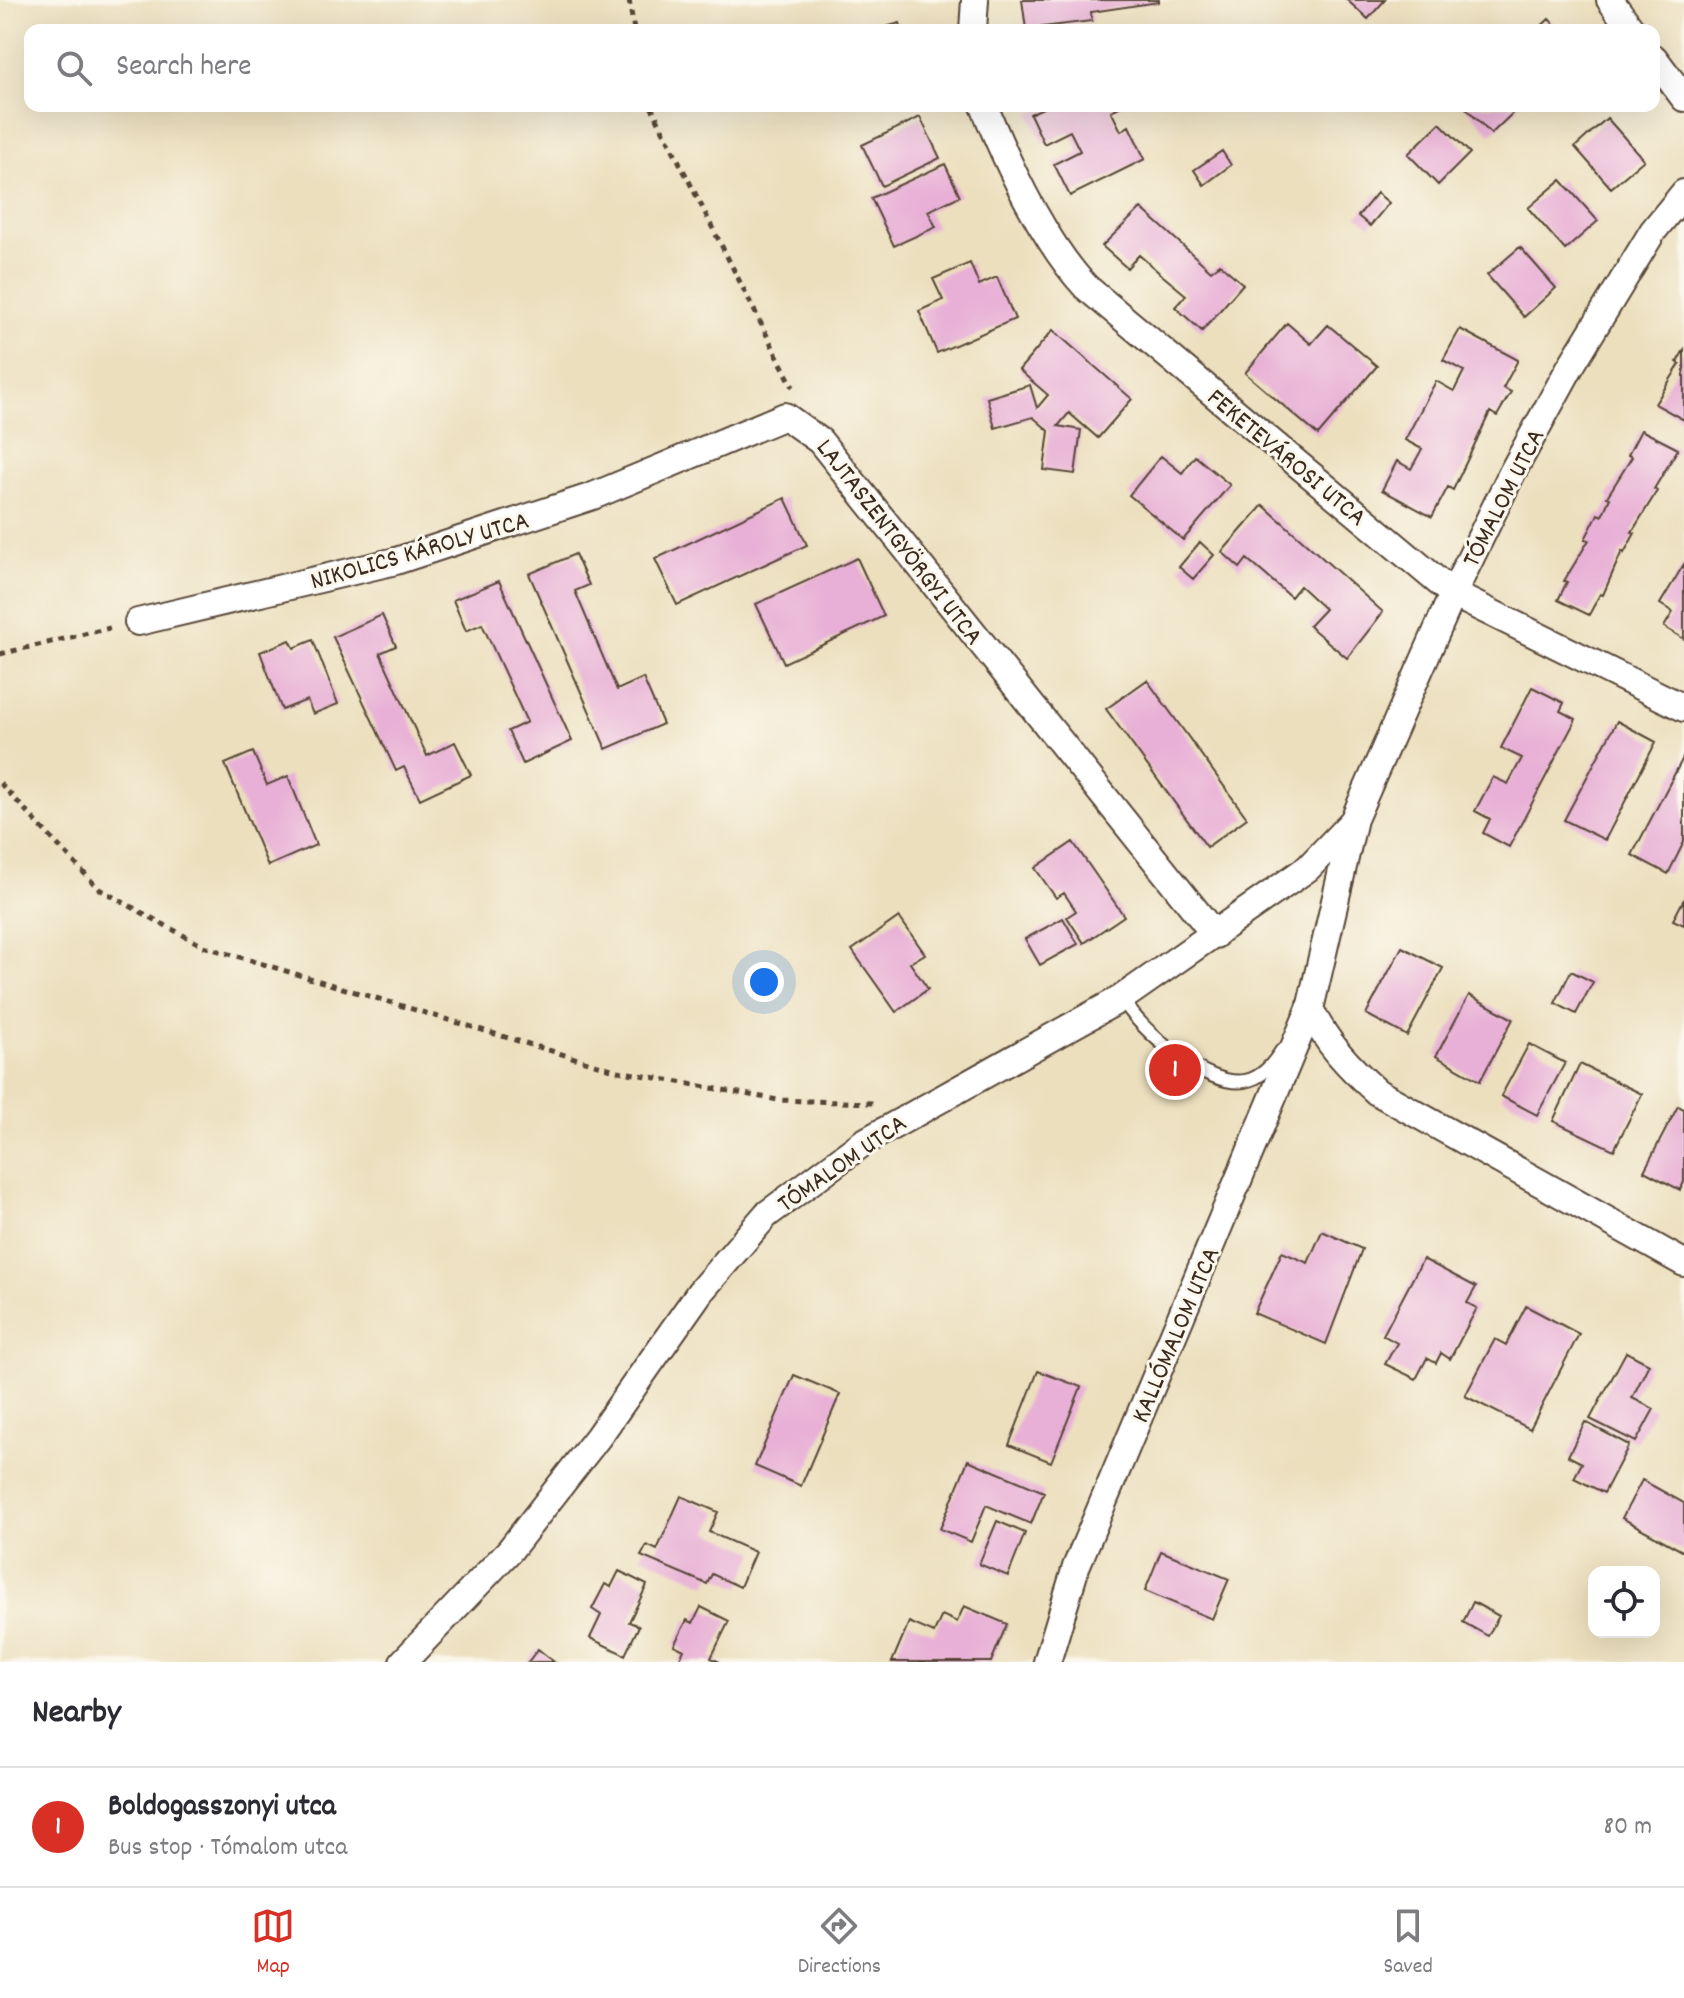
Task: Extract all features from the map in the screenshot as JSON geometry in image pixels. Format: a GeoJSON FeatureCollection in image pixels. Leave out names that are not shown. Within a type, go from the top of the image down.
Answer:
{"type":"FeatureCollection","features":[{"type":"Feature","properties":{"kind":"street"},"geometry":{"type":"LineString","coordinates":[[973,24],[975,0]]}},
{"type":"Feature","properties":{"kind":"street"},"geometry":{"type":"LineString","coordinates":[[1610,0],[1628,24]]}},
{"type":"Feature","properties":{"kind":"street"},"geometry":{"type":"LineString","coordinates":[[1660,66],[1684,98]]}},
{"type":"Feature","properties":{"kind":"street","name":"FEKETEVÁROSI UTCA"},"geometry":{"type":"LineString","coordinates":[[987,112],[1065,265],[1086,287],[1453,594],[1684,708]]}},
{"type":"Feature","properties":{"kind":"street","name":"TÓMALOM UTCA"},"geometry":{"type":"LineString","coordinates":[[1310,1009],[1354,819],[1453,594],[1512,473],[1569,369],[1653,231],[1684,193]]}},
{"type":"Feature","properties":{"kind":"street","name":"NIKOLICS KÁROLY UTCA"},"geometry":{"type":"LineString","coordinates":[[138,622],[396,561],[593,496],[785,416],[820,441]]}},
{"type":"Feature","properties":{"kind":"street","name":"LAJTASZENTGYÖRGYI UTCA"},"geometry":{"type":"LineString","coordinates":[[820,441],[1215,935]]}},
{"type":"Feature","properties":{"kind":"street","name":"TÓMALOM UTCA"},"geometry":{"type":"LineString","coordinates":[[403,1662],[510,1550],[598,1437],[700,1292],[766,1215],[814,1176],[926,1104],[1122,998],[1308,868],[1354,819]]}},
{"type":"Feature","properties":{"kind":"street"},"geometry":{"type":"LineString","coordinates":[[1310,1009],[1324,1038],[1345,1064],[1377,1092],[1684,1263]]}},
{"type":"Feature","properties":{"kind":"street","name":"KALLÓMALOM UTCA"},"geometry":{"type":"LineString","coordinates":[[1047,1662],[1076,1567],[1310,1009]]}},
{"type":"Feature","properties":{"kind":"lane"},"geometry":{"type":"LineString","coordinates":[[1122,998],[1131,1017],[1167,1050],[1216,1076],[1243,1082],[1261,1075],[1277,1059],[1310,1009]]}},
{"type":"Feature","properties":{"kind":"path"},"geometry":{"type":"LineString","coordinates":[[629,0],[633,24]]}},
{"type":"Feature","properties":{"kind":"path","name":"LAJTASZENTGYÖRGYI UTCA"},"geometry":{"type":"LineString","coordinates":[[654,112],[820,441]]}},
{"type":"Feature","properties":{"kind":"path"},"geometry":{"type":"LineString","coordinates":[[0,654],[138,622]]}},
{"type":"Feature","properties":{"kind":"path"},"geometry":{"type":"LineString","coordinates":[[0,783],[99,889],[203,946],[618,1071],[778,1100],[926,1104]]}},
{"type":"Feature","properties":{"kind":"building"},"geometry":{"type":"Polygon","coordinates":[[[1022,0],[1159,0],[1091,12],[1092,21],[1025,24],[1022,0]]]}},
{"type":"Feature","properties":{"kind":"building"},"geometry":{"type":"Polygon","coordinates":[[[1347,0],[1385,0],[1368,19],[1347,0]]]}},
{"type":"Feature","properties":{"kind":"building"},"geometry":{"type":"Polygon","coordinates":[[[1112,112],[1121,131],[1129,126],[1145,159],[1070,196],[1054,164],[1080,151],[1070,131],[1044,144],[1030,114],[1112,112]]]}},
{"type":"Feature","properties":{"kind":"building"},"geometry":{"type":"Polygon","coordinates":[[[1470,112],[1514,112],[1491,134],[1470,112]]]}},
{"type":"Feature","properties":{"kind":"building"},"geometry":{"type":"Polygon","coordinates":[[[920,117],[940,158],[882,186],[862,145],[920,117]]]}},
{"type":"Feature","properties":{"kind":"building"},"geometry":{"type":"Polygon","coordinates":[[[1607,118],[1644,160],[1611,188],[1575,147],[1607,118]]]}},
{"type":"Feature","properties":{"kind":"building"},"geometry":{"type":"Polygon","coordinates":[[[1440,123],[1470,153],[1438,185],[1408,154],[1440,123]]]}},
{"type":"Feature","properties":{"kind":"building"},"geometry":{"type":"Polygon","coordinates":[[[1222,151],[1231,165],[1204,185],[1194,170],[1222,151]]]}},
{"type":"Feature","properties":{"kind":"building"},"geometry":{"type":"Polygon","coordinates":[[[945,164],[960,196],[928,211],[936,227],[894,246],[871,198],[945,164]]]}},
{"type":"Feature","properties":{"kind":"building"},"geometry":{"type":"Polygon","coordinates":[[[1561,180],[1598,221],[1565,250],[1528,208],[1561,180]]]}},
{"type":"Feature","properties":{"kind":"building"},"geometry":{"type":"Polygon","coordinates":[[[1377,193],[1389,203],[1370,226],[1358,216],[1377,193]]]}},
{"type":"Feature","properties":{"kind":"building"},"geometry":{"type":"Polygon","coordinates":[[[1141,208],[1211,271],[1220,264],[1243,284],[1202,331],[1175,307],[1186,295],[1139,255],[1127,268],[1102,246],[1141,208]]]}},
{"type":"Feature","properties":{"kind":"building"},"geometry":{"type":"Polygon","coordinates":[[[1520,247],[1556,288],[1524,317],[1487,275],[1520,247]]]}},
{"type":"Feature","properties":{"kind":"building"},"geometry":{"type":"Polygon","coordinates":[[[970,263],[979,285],[997,277],[1015,319],[937,353],[919,311],[943,300],[933,279],[970,263]]]}},
{"type":"Feature","properties":{"kind":"building"},"geometry":{"type":"Polygon","coordinates":[[[1287,323],[1311,344],[1328,325],[1377,366],[1318,435],[1245,373],[1287,323]]]}},
{"type":"Feature","properties":{"kind":"building"},"geometry":{"type":"Polygon","coordinates":[[[1460,329],[1518,360],[1503,388],[1511,392],[1497,416],[1490,412],[1453,490],[1448,487],[1432,517],[1382,490],[1397,461],[1411,469],[1422,449],[1405,440],[1436,381],[1454,391],[1464,371],[1443,360],[1460,329]]]}},
{"type":"Feature","properties":{"kind":"building"},"geometry":{"type":"Polygon","coordinates":[[[1053,330],[1132,399],[1098,438],[1069,413],[1058,426],[1081,430],[1075,474],[1044,470],[1049,431],[1033,417],[995,428],[987,398],[1030,385],[1037,408],[1048,395],[1019,370],[1053,330]]]}},
{"type":"Feature","properties":{"kind":"building"},"geometry":{"type":"Polygon","coordinates":[[[1684,350],[1684,420],[1655,404],[1680,364],[1677,362],[1684,350]]]}},
{"type":"Feature","properties":{"kind":"building"},"geometry":{"type":"Polygon","coordinates":[[[1641,430],[1678,449],[1654,489],[1657,491],[1632,532],[1635,533],[1624,553],[1622,551],[1603,595],[1600,594],[1589,615],[1558,600],[1567,582],[1564,581],[1589,540],[1585,539],[1598,514],[1602,516],[1610,498],[1607,497],[1632,457],[1628,455],[1641,430]]]}},
{"type":"Feature","properties":{"kind":"building"},"geometry":{"type":"Polygon","coordinates":[[[1161,456],[1182,473],[1195,456],[1230,485],[1183,540],[1129,495],[1161,456]]]}},
{"type":"Feature","properties":{"kind":"building"},"geometry":{"type":"Polygon","coordinates":[[[785,498],[807,545],[677,605],[655,559],[785,498]]]}},
{"type":"Feature","properties":{"kind":"building"},"geometry":{"type":"Polygon","coordinates":[[[1263,505],[1383,612],[1347,658],[1309,626],[1325,609],[1300,586],[1291,597],[1247,559],[1240,568],[1222,552],[1263,505]]]}},
{"type":"Feature","properties":{"kind":"building"},"geometry":{"type":"Polygon","coordinates":[[[1200,542],[1214,555],[1193,579],[1179,567],[1200,542]]]}},
{"type":"Feature","properties":{"kind":"building"},"geometry":{"type":"Polygon","coordinates":[[[575,554],[589,585],[575,591],[617,690],[643,678],[663,724],[606,749],[529,574],[575,554]]]}},
{"type":"Feature","properties":{"kind":"building"},"geometry":{"type":"Polygon","coordinates":[[[857,558],[884,616],[784,663],[756,604],[857,558]]]}},
{"type":"Feature","properties":{"kind":"building"},"geometry":{"type":"Polygon","coordinates":[[[1684,564],[1684,639],[1664,627],[1673,612],[1660,604],[1684,564]]]}},
{"type":"Feature","properties":{"kind":"building"},"geometry":{"type":"Polygon","coordinates":[[[499,581],[572,741],[523,764],[508,731],[527,722],[482,624],[466,631],[453,600],[499,581]]]}},
{"type":"Feature","properties":{"kind":"building"},"geometry":{"type":"Polygon","coordinates":[[[382,615],[396,646],[380,653],[427,756],[455,742],[471,775],[420,799],[404,767],[396,771],[333,637],[382,615]]]}},
{"type":"Feature","properties":{"kind":"building"},"geometry":{"type":"Polygon","coordinates":[[[290,640],[294,648],[313,640],[338,704],[313,714],[307,700],[282,710],[260,652],[290,640]]]}},
{"type":"Feature","properties":{"kind":"building"},"geometry":{"type":"Polygon","coordinates":[[[1147,680],[1247,818],[1207,847],[1106,709],[1147,680]]]}},
{"type":"Feature","properties":{"kind":"building"},"geometry":{"type":"Polygon","coordinates":[[[1532,687],[1564,703],[1560,711],[1576,719],[1509,847],[1483,833],[1490,819],[1475,811],[1493,777],[1508,784],[1522,758],[1501,748],[1532,687]]]}},
{"type":"Feature","properties":{"kind":"building"},"geometry":{"type":"Polygon","coordinates":[[[1617,721],[1656,742],[1605,840],[1564,820],[1617,721]]]}},
{"type":"Feature","properties":{"kind":"building"},"geometry":{"type":"Polygon","coordinates":[[[253,752],[267,785],[288,776],[316,845],[268,866],[225,764],[253,752]]]}},
{"type":"Feature","properties":{"kind":"building"},"geometry":{"type":"Polygon","coordinates":[[[1684,756],[1684,842],[1668,874],[1632,855],[1684,756]]]}},
{"type":"Feature","properties":{"kind":"building"},"geometry":{"type":"Polygon","coordinates":[[[1073,842],[1124,916],[1084,943],[1067,917],[1076,911],[1064,893],[1056,898],[1035,868],[1073,842]]]}},
{"type":"Feature","properties":{"kind":"building"},"geometry":{"type":"Polygon","coordinates":[[[1684,899],[1684,925],[1673,920],[1684,899]]]}},
{"type":"Feature","properties":{"kind":"building"},"geometry":{"type":"Polygon","coordinates":[[[899,917],[925,954],[910,963],[928,989],[896,1012],[852,950],[899,917]]]}},
{"type":"Feature","properties":{"kind":"building"},"geometry":{"type":"Polygon","coordinates":[[[1063,918],[1078,944],[1040,965],[1025,939],[1063,918]]]}},
{"type":"Feature","properties":{"kind":"building"},"geometry":{"type":"Polygon","coordinates":[[[1402,947],[1443,968],[1407,1036],[1366,1014],[1402,947]]]}},
{"type":"Feature","properties":{"kind":"building"},"geometry":{"type":"Polygon","coordinates":[[[1571,971],[1593,982],[1576,1014],[1555,1003],[1571,971]]]}},
{"type":"Feature","properties":{"kind":"building"},"geometry":{"type":"Polygon","coordinates":[[[1469,995],[1513,1019],[1480,1081],[1436,1056],[1469,995]]]}},
{"type":"Feature","properties":{"kind":"building"},"geometry":{"type":"Polygon","coordinates":[[[1529,1044],[1565,1063],[1537,1115],[1501,1096],[1529,1044]]]}},
{"type":"Feature","properties":{"kind":"building"},"geometry":{"type":"Polygon","coordinates":[[[1580,1064],[1642,1094],[1614,1150],[1553,1121],[1580,1064]]]}},
{"type":"Feature","properties":{"kind":"building"},"geometry":{"type":"Polygon","coordinates":[[[1678,1106],[1684,1109],[1684,1182],[1680,1190],[1644,1171],[1678,1106]]]}},
{"type":"Feature","properties":{"kind":"building"},"geometry":{"type":"Polygon","coordinates":[[[1322,1231],[1362,1249],[1326,1344],[1254,1313],[1282,1252],[1308,1263],[1322,1231]]]}},
{"type":"Feature","properties":{"kind":"building"},"geometry":{"type":"Polygon","coordinates":[[[1423,1259],[1476,1287],[1467,1303],[1477,1308],[1450,1359],[1441,1353],[1436,1363],[1427,1358],[1416,1379],[1385,1364],[1397,1343],[1383,1335],[1423,1259]]]}},
{"type":"Feature","properties":{"kind":"building"},"geometry":{"type":"Polygon","coordinates":[[[1526,1306],[1579,1334],[1530,1429],[1465,1396],[1495,1339],[1506,1345],[1526,1306]]]}},
{"type":"Feature","properties":{"kind":"building"},"geometry":{"type":"Polygon","coordinates":[[[1626,1352],[1649,1364],[1632,1398],[1654,1409],[1636,1442],[1590,1419],[1626,1352]]]}},
{"type":"Feature","properties":{"kind":"building"},"geometry":{"type":"Polygon","coordinates":[[[1038,1371],[1081,1387],[1051,1462],[1009,1445],[1038,1371]]]}},
{"type":"Feature","properties":{"kind":"building"},"geometry":{"type":"Polygon","coordinates":[[[794,1375],[840,1394],[801,1486],[755,1466],[794,1375]]]}},
{"type":"Feature","properties":{"kind":"building"},"geometry":{"type":"Polygon","coordinates":[[[1585,1422],[1629,1445],[1604,1493],[1574,1478],[1582,1463],[1568,1456],[1585,1422]]]}},
{"type":"Feature","properties":{"kind":"building"},"geometry":{"type":"Polygon","coordinates":[[[968,1460],[1044,1492],[1031,1524],[986,1505],[971,1542],[940,1529],[968,1460]]]}},
{"type":"Feature","properties":{"kind":"building"},"geometry":{"type":"Polygon","coordinates":[[[1642,1480],[1684,1503],[1684,1552],[1622,1518],[1642,1480]]]}},
{"type":"Feature","properties":{"kind":"building"},"geometry":{"type":"Polygon","coordinates":[[[681,1496],[718,1512],[709,1532],[755,1552],[740,1587],[712,1574],[707,1584],[641,1556],[647,1545],[657,1550],[681,1496]]]}},
{"type":"Feature","properties":{"kind":"building"},"geometry":{"type":"Polygon","coordinates":[[[997,1521],[1025,1533],[1008,1576],[979,1564],[997,1521]]]}},
{"type":"Feature","properties":{"kind":"building"},"geometry":{"type":"Polygon","coordinates":[[[1161,1551],[1229,1579],[1212,1619],[1145,1591],[1161,1551]]]}},
{"type":"Feature","properties":{"kind":"building"},"geometry":{"type":"Polygon","coordinates":[[[619,1571],[647,1585],[629,1622],[639,1626],[625,1655],[590,1638],[601,1615],[592,1609],[605,1584],[611,1587],[619,1571]]]}},
{"type":"Feature","properties":{"kind":"building"},"geometry":{"type":"Polygon","coordinates":[[[1473,1602],[1499,1616],[1488,1636],[1463,1622],[1473,1602]]]}},
{"type":"Feature","properties":{"kind":"building"},"geometry":{"type":"Polygon","coordinates":[[[964,1606],[1007,1624],[991,1662],[892,1662],[909,1622],[934,1633],[942,1615],[957,1622],[964,1606]]]}},
{"type":"Feature","properties":{"kind":"building"},"geometry":{"type":"Polygon","coordinates":[[[701,1607],[729,1621],[711,1658],[720,1662],[678,1662],[684,1650],[674,1645],[687,1620],[693,1623],[701,1607]]]}},
{"type":"Feature","properties":{"kind":"building"},"geometry":{"type":"Polygon","coordinates":[[[538,1649],[554,1662],[528,1662],[538,1649]]]}},
{"type":"Feature","properties":{"kind":"place","name":"Boldogasszonyi utca"},"geometry":{"type":"Point","coordinates":[1175,1070]}}]}
